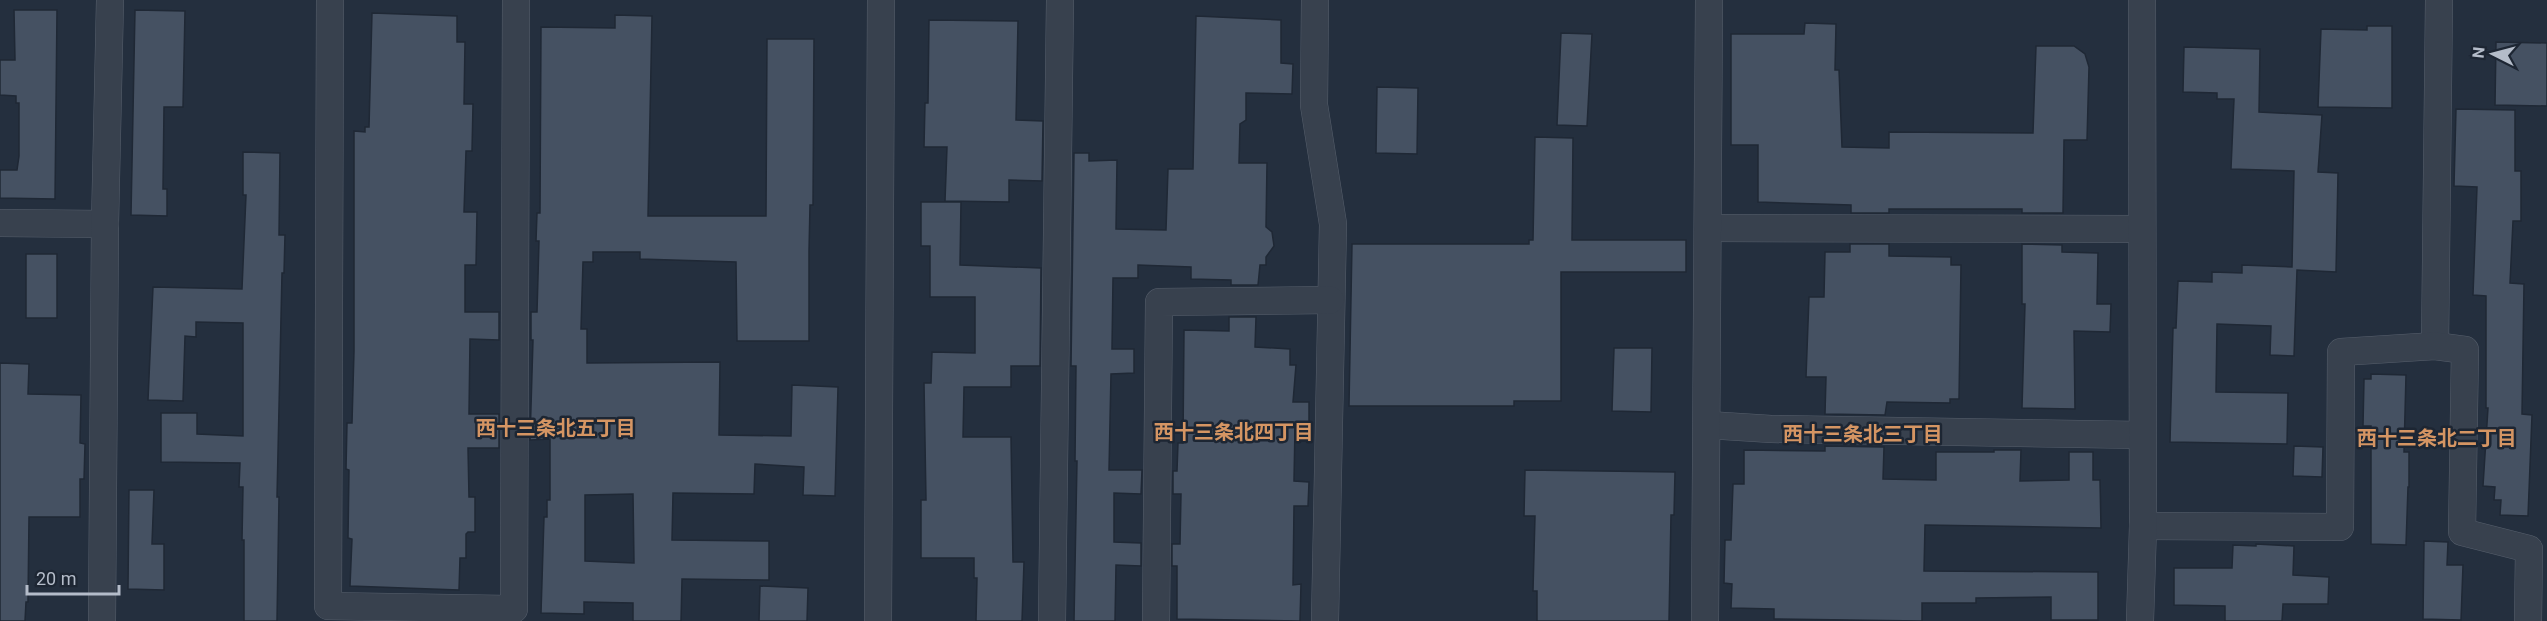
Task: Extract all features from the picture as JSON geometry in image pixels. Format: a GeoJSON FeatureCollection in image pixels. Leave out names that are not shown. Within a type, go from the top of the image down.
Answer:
{"type":"FeatureCollection","features":[{"type":"Feature","properties":{"kind":"street"},"geometry":{"type":"LineString","coordinates":[[102,621],[105,224],[110,0]]}},
{"type":"Feature","properties":{"kind":"street"},"geometry":{"type":"LineString","coordinates":[[330,0],[328,606],[514,609],[516,0]]}},
{"type":"Feature","properties":{"kind":"street"},"geometry":{"type":"LineString","coordinates":[[878,621],[881,0]]}},
{"type":"Feature","properties":{"kind":"street"},"geometry":{"type":"LineString","coordinates":[[1052,621],[1060,0]]}},
{"type":"Feature","properties":{"kind":"street"},"geometry":{"type":"LineString","coordinates":[[1315,0],[1314,105],[1333,224],[1325,621]]}},
{"type":"Feature","properties":{"kind":"street"},"geometry":{"type":"LineString","coordinates":[[1705,621],[1708,0]]}},
{"type":"Feature","properties":{"kind":"street"},"geometry":{"type":"LineString","coordinates":[[2140,621],[2143,526],[2142,0]]}},
{"type":"Feature","properties":{"kind":"street"},"geometry":{"type":"LineString","coordinates":[[2435,346],[2439,0]]}},
{"type":"Feature","properties":{"kind":"street"},"geometry":{"type":"LineString","coordinates":[[0,223],[105,224]]}},
{"type":"Feature","properties":{"kind":"street"},"geometry":{"type":"LineString","coordinates":[[1708,228],[2142,229]]}},
{"type":"Feature","properties":{"kind":"street"},"geometry":{"type":"LineString","coordinates":[[1156,621],[1159,302],[1330,300]]}},
{"type":"Feature","properties":{"kind":"street"},"geometry":{"type":"LineString","coordinates":[[2143,526],[2340,527],[2341,352],[2435,346],[2465,350],[2462,532],[2529,549],[2528,621]]}},
{"type":"Feature","properties":{"kind":"street"},"geometry":{"type":"LineString","coordinates":[[1707,425],[1783,429],[2142,435]]}},
{"type":"Feature","properties":{"kind":"building"},"geometry":{"type":"Polygon","coordinates":[[[14,10],[57,10],[55,199],[0,198],[0,170],[17,170],[19,156],[19,103],[16,103],[16,96],[0,95],[0,60],[15,60],[14,10]]]}},
{"type":"Feature","properties":{"kind":"building"},"geometry":{"type":"Polygon","coordinates":[[[135,10],[185,11],[183,107],[164,107],[163,189],[167,189],[167,216],[131,215],[135,10]]]}},
{"type":"Feature","properties":{"kind":"building"},"geometry":{"type":"Polygon","coordinates":[[[372,13],[457,16],[457,42],[465,42],[464,104],[473,104],[472,151],[466,151],[464,212],[477,212],[476,265],[465,265],[465,312],[499,312],[499,340],[470,339],[469,414],[499,414],[499,448],[468,448],[469,497],[475,497],[475,532],[466,534],[466,558],[460,558],[459,590],[350,586],[352,539],[348,538],[349,470],[346,469],[347,423],[352,423],[354,351],[354,131],[365,132],[365,127],[369,127],[372,13]]]}},
{"type":"Feature","properties":{"kind":"building"},"geometry":{"type":"Polygon","coordinates":[[[615,15],[652,16],[648,216],[766,216],[767,39],[814,39],[809,341],[737,341],[736,262],[640,259],[640,252],[593,252],[593,262],[583,262],[581,329],[587,329],[587,363],[720,362],[719,435],[791,436],[792,385],[838,387],[835,496],[803,495],[804,467],[755,464],[754,494],[673,493],[672,540],[769,541],[769,580],[682,579],[681,621],[633,621],[633,603],[584,602],[584,614],[541,613],[544,517],[547,517],[547,500],[550,500],[550,439],[530,440],[533,340],[531,340],[531,312],[537,312],[539,241],[536,241],[537,213],[540,213],[541,27],[615,28],[615,15]],[[633,494],[585,495],[585,561],[634,563],[633,494]]]}},
{"type":"Feature","properties":{"kind":"building"},"geometry":{"type":"Polygon","coordinates":[[[1196,16],[1281,20],[1281,63],[1293,64],[1292,94],[1246,93],[1246,120],[1240,124],[1239,163],[1267,163],[1266,227],[1272,232],[1274,246],[1266,257],[1266,265],[1260,265],[1258,285],[1231,285],[1231,280],[1191,279],[1191,267],[1138,265],[1138,278],[1113,278],[1112,349],[1134,349],[1134,373],[1111,374],[1109,470],[1142,470],[1141,494],[1114,493],[1114,542],[1141,543],[1141,566],[1116,565],[1115,621],[1074,621],[1076,366],[1071,366],[1074,153],[1089,153],[1089,161],[1117,160],[1116,229],[1166,230],[1168,169],[1193,169],[1196,16]]]}},
{"type":"Feature","properties":{"kind":"building"},"geometry":{"type":"Polygon","coordinates":[[[929,20],[1018,21],[1016,120],[1043,121],[1042,181],[1009,180],[1009,202],[945,201],[947,147],[924,147],[925,103],[928,103],[929,20]]]}},
{"type":"Feature","properties":{"kind":"building"},"geometry":{"type":"Polygon","coordinates":[[[1805,23],[1836,24],[1835,70],[1839,70],[1842,147],[1889,148],[1889,132],[2033,133],[2036,46],[2074,46],[2085,54],[2089,67],[2087,140],[2064,140],[2063,213],[2022,213],[2022,209],[1889,209],[1889,213],[1851,213],[1851,205],[1758,202],[1758,145],[1731,145],[1731,34],[1804,34],[1805,23]]]}},
{"type":"Feature","properties":{"kind":"building"},"geometry":{"type":"Polygon","coordinates":[[[2367,26],[2392,26],[2392,108],[2318,107],[2321,29],[2367,30],[2367,26]]]}},
{"type":"Feature","properties":{"kind":"building"},"geometry":{"type":"Polygon","coordinates":[[[1561,33],[1592,34],[1587,126],[1557,125],[1561,33]]]}},
{"type":"Feature","properties":{"kind":"building"},"geometry":{"type":"Polygon","coordinates":[[[2496,42],[2547,43],[2547,106],[2495,105],[2496,42]]]}},
{"type":"Feature","properties":{"kind":"building"},"geometry":{"type":"Polygon","coordinates":[[[2184,47],[2260,49],[2259,112],[2322,115],[2318,172],[2338,173],[2336,272],[2297,270],[2294,356],[2270,355],[2271,326],[2217,324],[2216,392],[2288,393],[2287,444],[2170,442],[2173,328],[2176,328],[2178,281],[2212,282],[2212,272],[2242,273],[2242,265],[2292,267],[2294,171],[2231,169],[2234,99],[2217,99],[2217,93],[2183,92],[2184,47]]]}},
{"type":"Feature","properties":{"kind":"building"},"geometry":{"type":"Polygon","coordinates":[[[1377,87],[1418,88],[1417,154],[1376,153],[1377,87]]]}},
{"type":"Feature","properties":{"kind":"building"},"geometry":{"type":"Polygon","coordinates":[[[2456,109],[2515,110],[2515,171],[2521,171],[2521,221],[2513,221],[2510,283],[2524,284],[2522,414],[2532,415],[2528,516],[2500,515],[2501,500],[2494,500],[2495,487],[2483,486],[2488,408],[2486,408],[2486,296],[2473,295],[2477,187],[2454,186],[2456,109]]]}},
{"type":"Feature","properties":{"kind":"building"},"geometry":{"type":"Polygon","coordinates":[[[1535,137],[1573,138],[1572,240],[1686,240],[1686,272],[1561,272],[1561,401],[1514,401],[1514,406],[1349,406],[1352,244],[1529,244],[1529,240],[1533,240],[1535,137]]]}},
{"type":"Feature","properties":{"kind":"building"},"geometry":{"type":"Polygon","coordinates":[[[243,152],[280,153],[279,235],[285,235],[284,273],[282,273],[277,497],[279,497],[277,621],[244,621],[243,487],[239,487],[240,463],[161,462],[161,413],[197,413],[197,434],[243,436],[243,323],[196,322],[196,337],[185,336],[183,401],[148,400],[153,287],[242,289],[246,195],[243,195],[243,152]]]}},
{"type":"Feature","properties":{"kind":"building"},"geometry":{"type":"Polygon","coordinates":[[[921,202],[961,202],[960,265],[1041,268],[1040,366],[1011,366],[1011,387],[964,387],[963,437],[1011,437],[1013,562],[1024,562],[1022,621],[976,621],[977,578],[974,578],[974,558],[921,558],[921,500],[926,500],[924,383],[931,383],[932,352],[975,353],[975,297],[930,297],[930,246],[921,246],[921,202]]]}},
{"type":"Feature","properties":{"kind":"building"},"geometry":{"type":"Polygon","coordinates":[[[1850,244],[1889,244],[1889,256],[1951,257],[1951,265],[1961,265],[1959,399],[1950,399],[1950,403],[1887,402],[1885,415],[1825,414],[1826,377],[1806,377],[1809,297],[1824,297],[1825,252],[1850,252],[1850,244]]]}},
{"type":"Feature","properties":{"kind":"building"},"geometry":{"type":"Polygon","coordinates":[[[2022,244],[2062,245],[2062,252],[2098,253],[2097,304],[2111,304],[2110,332],[2074,331],[2075,409],[2022,408],[2025,304],[2022,304],[2022,244]]]}},
{"type":"Feature","properties":{"kind":"building"},"geometry":{"type":"Polygon","coordinates":[[[26,254],[57,254],[57,318],[26,318],[26,254]]]}},
{"type":"Feature","properties":{"kind":"building"},"geometry":{"type":"Polygon","coordinates":[[[1229,317],[1256,317],[1255,347],[1290,349],[1290,365],[1296,365],[1293,402],[1309,402],[1309,426],[1295,427],[1294,481],[1309,482],[1308,506],[1294,506],[1293,585],[1301,584],[1300,621],[1177,619],[1177,566],[1172,566],[1172,544],[1180,544],[1181,494],[1173,494],[1173,471],[1177,471],[1178,443],[1183,443],[1184,330],[1229,331],[1229,317]]]}},
{"type":"Feature","properties":{"kind":"building"},"geometry":{"type":"Polygon","coordinates":[[[1614,348],[1652,348],[1651,412],[1612,411],[1614,348]]]}},
{"type":"Feature","properties":{"kind":"building"},"geometry":{"type":"Polygon","coordinates":[[[0,363],[29,364],[28,394],[81,395],[80,443],[85,444],[84,479],[80,479],[80,517],[29,517],[28,602],[26,602],[25,621],[0,621],[0,363]]]}},
{"type":"Feature","properties":{"kind":"building"},"geometry":{"type":"Polygon","coordinates":[[[2371,374],[2406,375],[2404,452],[2409,452],[2409,487],[2406,545],[2371,544],[2371,426],[2363,426],[2364,379],[2371,379],[2371,374]]]}},
{"type":"Feature","properties":{"kind":"building"},"geometry":{"type":"Polygon","coordinates":[[[1825,446],[1884,447],[1883,479],[1936,480],[1936,452],[2021,450],[2020,481],[2069,480],[2069,452],[2093,452],[2093,480],[2100,480],[2101,528],[1925,525],[1924,571],[2098,572],[2098,620],[2051,620],[2051,597],[1976,598],[1976,603],[1922,603],[1922,621],[1774,619],[1774,609],[1731,608],[1732,584],[1724,583],[1725,540],[1731,540],[1733,484],[1744,484],[1744,450],[1825,451],[1825,446]]]}},
{"type":"Feature","properties":{"kind":"building"},"geometry":{"type":"Polygon","coordinates":[[[2294,446],[2323,447],[2322,477],[2293,476],[2294,446]]]}},
{"type":"Feature","properties":{"kind":"building"},"geometry":{"type":"Polygon","coordinates":[[[1525,470],[1675,472],[1674,515],[1671,515],[1669,621],[1537,621],[1537,591],[1533,591],[1535,516],[1524,516],[1525,470]]]}},
{"type":"Feature","properties":{"kind":"building"},"geometry":{"type":"Polygon","coordinates":[[[129,490],[154,490],[152,544],[164,544],[164,590],[128,589],[129,490]]]}},
{"type":"Feature","properties":{"kind":"building"},"geometry":{"type":"Polygon","coordinates":[[[2424,541],[2448,542],[2447,565],[2463,565],[2461,620],[2423,619],[2424,541]]]}},
{"type":"Feature","properties":{"kind":"building"},"geometry":{"type":"Polygon","coordinates":[[[2256,544],[2294,546],[2293,575],[2329,577],[2328,604],[2283,604],[2282,621],[2225,621],[2225,606],[2174,605],[2174,568],[2232,568],[2233,545],[2256,546],[2256,544]]]}},
{"type":"Feature","properties":{"kind":"building"},"geometry":{"type":"Polygon","coordinates":[[[760,586],[808,588],[807,621],[759,621],[760,586]]]}},
{"type":"Feature","properties":{"kind":"district","name":"西十三条北五丁目"},"geometry":{"type":"Point","coordinates":[556,428]}},
{"type":"Feature","properties":{"kind":"district","name":"西十三条北四丁目"},"geometry":{"type":"Point","coordinates":[1234,432]}},
{"type":"Feature","properties":{"kind":"district","name":"西十三条北三丁目"},"geometry":{"type":"Point","coordinates":[1863,434]}},
{"type":"Feature","properties":{"kind":"district","name":"西十三条北二丁目"},"geometry":{"type":"Point","coordinates":[2437,438]}}]}
